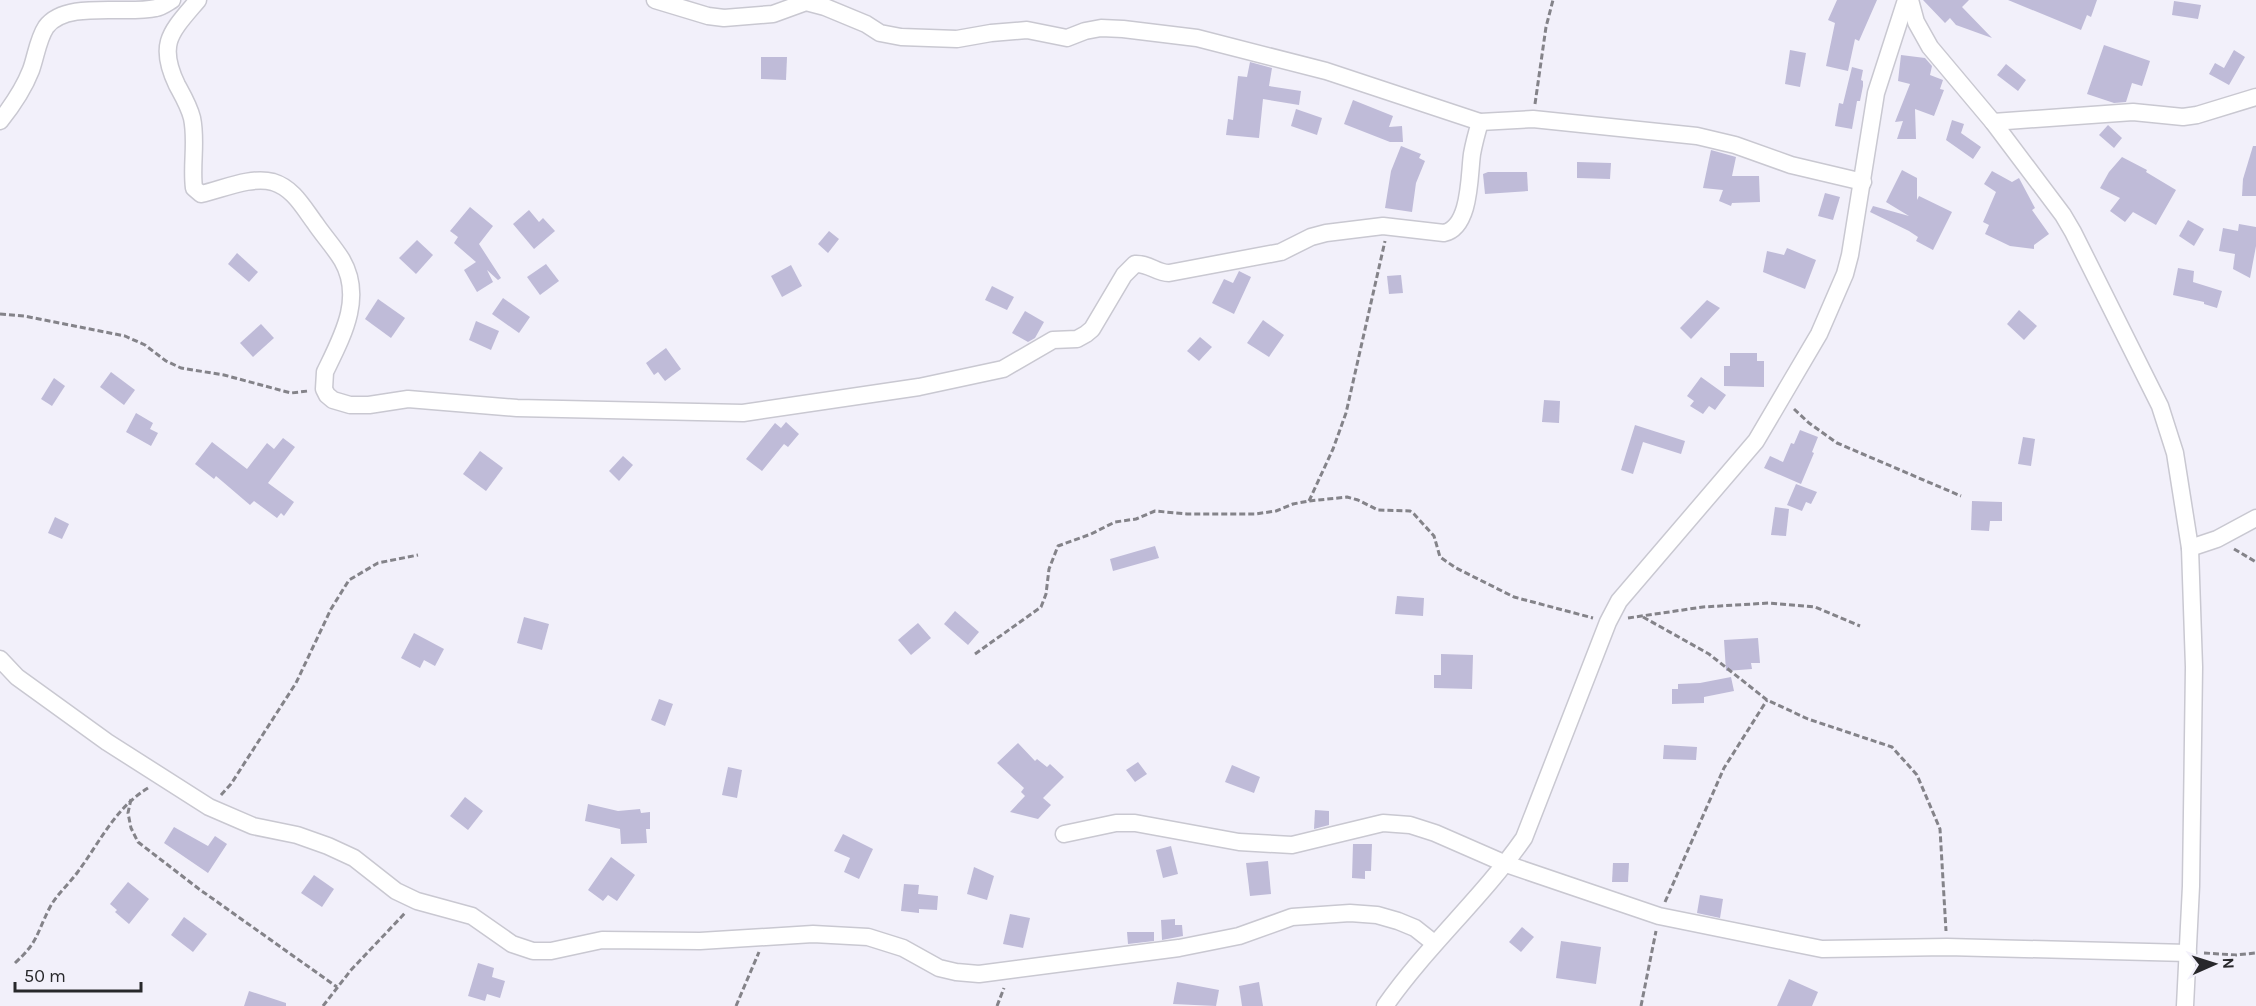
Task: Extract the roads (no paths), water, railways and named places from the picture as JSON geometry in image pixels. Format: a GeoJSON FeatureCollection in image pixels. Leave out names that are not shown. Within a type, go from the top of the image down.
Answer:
{"type":"FeatureCollection","features":[{"type":"Feature","properties":{"kind":"street"},"geometry":{"type":"LineString","coordinates":[[0,121],[11,107],[25,81],[46,26],[54,19],[70,11],[155,8],[172,0]]}},
{"type":"Feature","properties":{"kind":"street"},"geometry":{"type":"LineString","coordinates":[[198,0],[175,27],[166,57],[192,119],[194,188],[201,194],[255,180],[282,186],[295,195],[342,260],[350,280],[351,302],[346,329],[325,372],[324,389],[333,400],[350,405],[369,405],[408,399],[517,408],[721,414],[919,387],[1003,369],[1053,340],[1077,339],[1086,334],[1124,275],[1135,264],[1147,264],[1163,273],[1180,272],[1281,252],[1318,235],[1383,226],[1444,233],[1451,231],[1456,227],[1469,194],[1472,156],[1480,122]]}},
{"type":"Feature","properties":{"kind":"street"},"geometry":{"type":"LineString","coordinates":[[655,0],[708,16],[724,18],[773,14],[806,2],[825,7],[866,24],[880,33],[901,36],[957,39],[1028,30],[1067,38],[1101,28],[1123,28],[1197,38],[1326,71],[1480,122],[1533,119],[1705,138],[1735,145],[1782,163],[1863,182]]}},
{"type":"Feature","properties":{"kind":"street"},"geometry":{"type":"LineString","coordinates":[[1908,0],[1916,22],[1930,47],[1993,122],[2068,223],[2120,322],[2160,406],[2175,453],[2190,548],[2194,667],[2191,886],[2185,1006]]}},
{"type":"Feature","properties":{"kind":"street"},"geometry":{"type":"LineString","coordinates":[[1385,1006],[1434,943],[1506,864],[1524,838],[1608,622],[1619,601],[1756,441],[1819,334],[1845,274],[1863,182],[1876,93],[1908,0]]}},
{"type":"Feature","properties":{"kind":"street"},"geometry":{"type":"LineString","coordinates":[[1993,122],[2133,112],[2183,117],[2256,97]]}},
{"type":"Feature","properties":{"kind":"street"},"geometry":{"type":"LineString","coordinates":[[2190,548],[2217,539],[2256,518]]}},
{"type":"Feature","properties":{"kind":"street"},"geometry":{"type":"LineString","coordinates":[[0,659],[17,677],[98,735],[209,807],[253,826],[297,835],[328,846],[354,858],[396,891],[417,901],[472,916],[512,944],[532,951],[551,951],[602,940],[700,941],[813,934],[868,937],[903,948],[939,968],[979,974],[1179,948],[1239,936],[1292,917],[1350,913],[1377,915],[1398,921],[1415,928],[1434,943]]}},
{"type":"Feature","properties":{"kind":"street"},"geometry":{"type":"LineString","coordinates":[[1064,834],[1116,823],[1135,823],[1239,842],[1292,845],[1383,823],[1410,825],[1436,833],[1506,864],[1659,916],[1822,949],[1947,947],[2188,953]]}}]}
